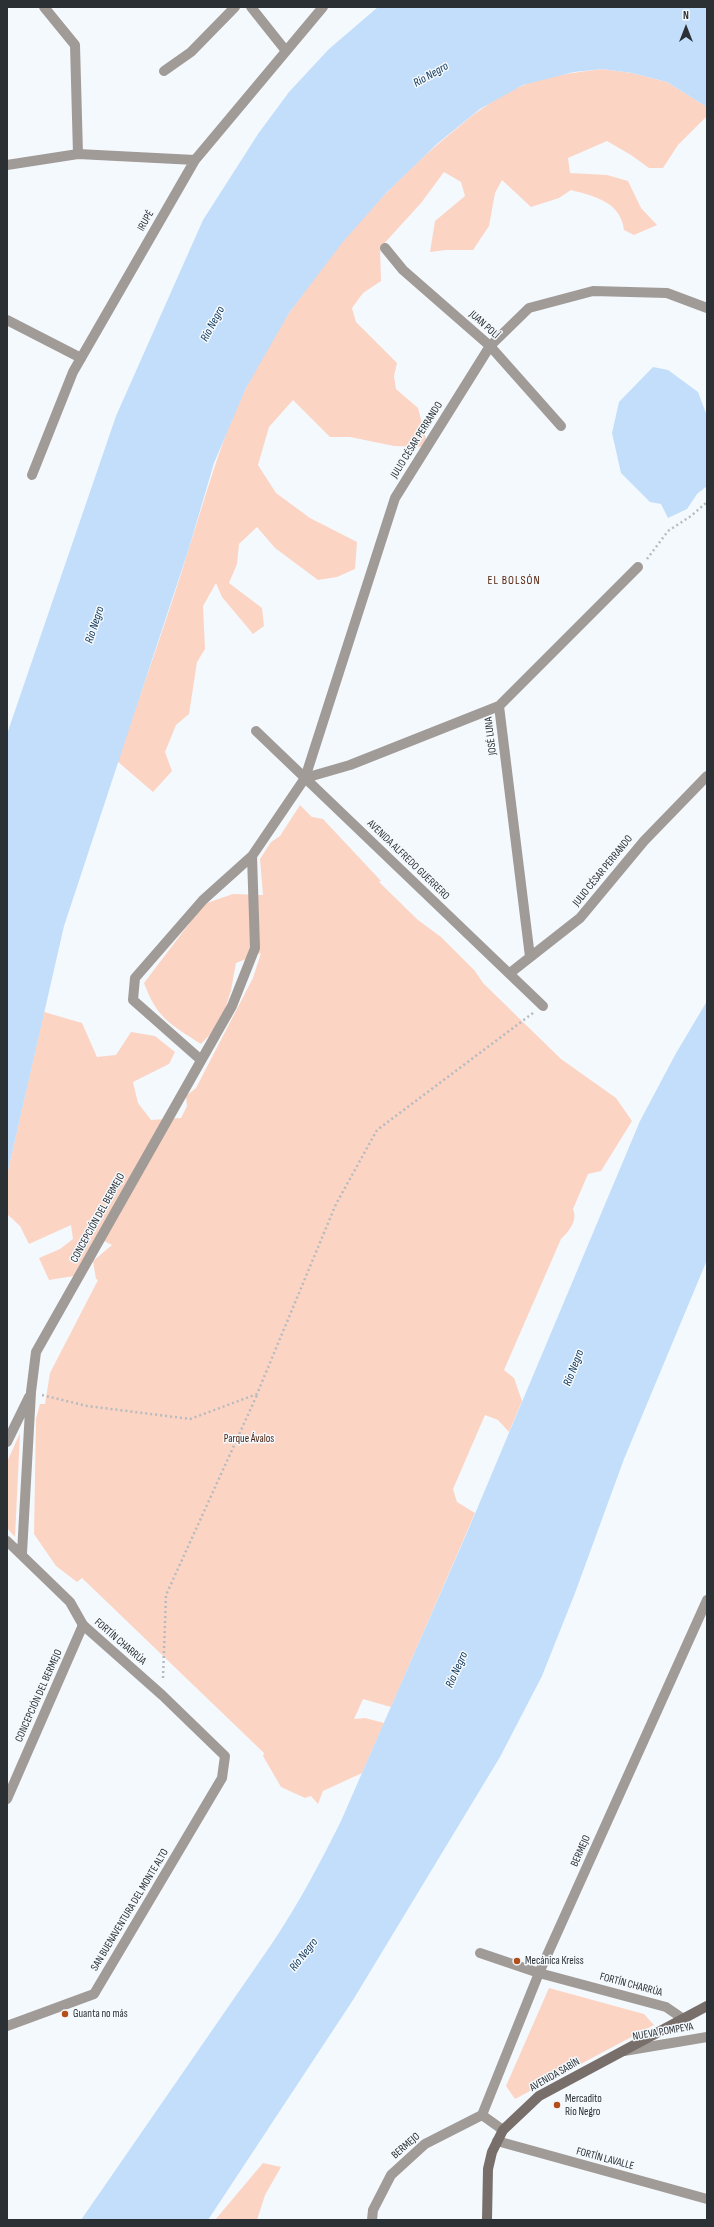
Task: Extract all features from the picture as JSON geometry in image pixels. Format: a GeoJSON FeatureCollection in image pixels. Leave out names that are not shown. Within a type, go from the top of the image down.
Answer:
{"type":"FeatureCollection","features":[{"type":"Feature","properties":{"kind":"main road","name":"AVENIDA SABÍN"},"geometry":{"type":"LineString","coordinates":[[487,2220],[488,2169],[497,2142],[503,2130],[539,2096],[682,2018],[707,2006]]}},
{"type":"Feature","properties":{"kind":"street"},"geometry":{"type":"LineString","coordinates":[[44,7],[75,44],[78,154]]}},
{"type":"Feature","properties":{"kind":"street"},"geometry":{"type":"LineString","coordinates":[[164,71],[191,52],[235,7]]}},
{"type":"Feature","properties":{"kind":"street"},"geometry":{"type":"LineString","coordinates":[[251,7],[286,51]]}},
{"type":"Feature","properties":{"kind":"street","name":"IRUPÉ"},"geometry":{"type":"LineString","coordinates":[[32,475],[73,372],[195,160],[324,7]]}},
{"type":"Feature","properties":{"kind":"street"},"geometry":{"type":"LineString","coordinates":[[7,165],[78,154],[195,160]]}},
{"type":"Feature","properties":{"kind":"street","name":"JUAN POLÍ"},"geometry":{"type":"LineString","coordinates":[[385,248],[403,270],[490,346],[561,426]]}},
{"type":"Feature","properties":{"kind":"street","name":"JULIO CÉSAR PERRANDO"},"geometry":{"type":"LineString","coordinates":[[304,778],[395,498],[490,346],[529,308],[593,291],[667,293],[707,308]]}},
{"type":"Feature","properties":{"kind":"street"},"geometry":{"type":"LineString","coordinates":[[7,320],[81,358]]}},
{"type":"Feature","properties":{"kind":"street","name":"JOSÉ LUNA"},"geometry":{"type":"LineString","coordinates":[[530,957],[500,706],[638,567]]}},
{"type":"Feature","properties":{"kind":"street"},"geometry":{"type":"LineString","coordinates":[[201,1060],[133,1000],[135,978],[203,900],[252,856],[304,778],[350,765],[500,706]]}},
{"type":"Feature","properties":{"kind":"street","name":"AVENIDA ALFREDO GUERRERO"},"geometry":{"type":"LineString","coordinates":[[256,731],[543,1006]]}},
{"type":"Feature","properties":{"kind":"street","name":"JULIO CÉSAR PERRANDO"},"geometry":{"type":"LineString","coordinates":[[510,973],[580,918],[644,841],[707,776]]}},
{"type":"Feature","properties":{"kind":"street","name":"CONCEPCIÓN DEL BERMEJO"},"geometry":{"type":"LineString","coordinates":[[22,1553],[31,1392],[36,1352],[232,1006],[255,948],[252,856]]}},
{"type":"Feature","properties":{"kind":"street","name":"CONCEPCIÓN DEL BERMEJO"},"geometry":{"type":"LineString","coordinates":[[7,1442],[31,1392]]}},
{"type":"Feature","properties":{"kind":"street","name":"FORTÍN CHARRÚA"},"geometry":{"type":"LineString","coordinates":[[7,1540],[22,1553],[70,1602],[83,1625],[162,1695],[225,1756]]}},
{"type":"Feature","properties":{"kind":"street","name":"BERMEJO"},"geometry":{"type":"LineString","coordinates":[[372,2220],[373,2210],[391,2175],[425,2144],[482,2115],[539,1973],[703,1621],[707,1600]]}},
{"type":"Feature","properties":{"kind":"street","name":"CONCEPCIÓN DEL BERMEJO"},"geometry":{"type":"LineString","coordinates":[[7,1800],[83,1625]]}},
{"type":"Feature","properties":{"kind":"street","name":"SAN BUENAVENTURA DEL MONTE ALTO"},"geometry":{"type":"LineString","coordinates":[[7,2026],[94,1994],[222,1778],[225,1756]]}},
{"type":"Feature","properties":{"kind":"street","name":"FORTÍN CHARRÚA"},"geometry":{"type":"LineString","coordinates":[[480,1953],[539,1973],[666,2007],[682,2018]]}},
{"type":"Feature","properties":{"kind":"street","name":"NUEVA POMPEYA"},"geometry":{"type":"LineString","coordinates":[[624,2051],[707,2037]]}},
{"type":"Feature","properties":{"kind":"street"},"geometry":{"type":"LineString","coordinates":[[482,2115],[503,2130]]}},
{"type":"Feature","properties":{"kind":"street","name":"FORTÍN LAVALLE"},"geometry":{"type":"LineString","coordinates":[[497,2142],[707,2199]]}},
{"type":"Feature","properties":{"kind":"path"},"geometry":{"type":"LineString","coordinates":[[638,567],[668,532],[707,502]]}},
{"type":"Feature","properties":{"kind":"path"},"geometry":{"type":"LineString","coordinates":[[162,1695],[166,1595],[257,1394],[336,1204],[377,1130],[543,1006]]}},
{"type":"Feature","properties":{"kind":"path"},"geometry":{"type":"LineString","coordinates":[[31,1392],[87,1406],[190,1419],[257,1394]]}},
{"type":"Feature","properties":{"kind":"green space"},"geometry":{"type":"Polygon","coordinates":[[[602,69],[632,73],[667,82],[707,107],[707,116],[678,145],[663,168],[649,168],[631,155],[607,141],[568,158],[570,173],[607,175],[628,181],[641,208],[657,225],[634,235],[624,230],[622,220],[618,213],[605,202],[589,195],[571,190],[559,198],[531,207],[502,180],[495,193],[489,226],[473,250],[446,250],[430,252],[435,221],[465,196],[461,182],[444,172],[421,203],[380,248],[381,281],[363,293],[352,308],[356,322],[397,363],[394,376],[396,389],[418,408],[428,447],[394,446],[350,437],[330,437],[293,400],[269,427],[258,465],[276,493],[310,518],[357,542],[355,569],[337,577],[318,580],[275,548],[257,527],[239,544],[237,564],[229,583],[262,608],[264,626],[253,634],[222,597],[216,583],[203,606],[205,649],[197,662],[189,714],[176,725],[165,752],[172,771],[153,792],[117,761],[181,575],[214,467],[237,408],[265,352],[311,282],[338,248],[395,184],[425,155],[488,104],[515,89],[533,82],[553,77],[602,69]]]}},
{"type":"Feature","properties":{"kind":"green space","name":"Parque Ávalos"},"geometry":{"type":"Polygon","coordinates":[[[300,805],[312,817],[323,819],[381,881],[379,882],[418,920],[441,937],[475,971],[483,983],[561,1059],[616,1098],[632,1121],[601,1171],[588,1174],[573,1209],[574,1222],[561,1239],[504,1370],[514,1378],[522,1401],[509,1432],[498,1420],[485,1415],[453,1489],[457,1502],[475,1513],[391,1707],[363,1699],[354,1719],[365,1718],[384,1723],[362,1773],[323,1791],[318,1804],[311,1796],[305,1798],[281,1787],[263,1756],[264,1753],[82,1578],[77,1582],[56,1566],[34,1534],[36,1419],[40,1404],[45,1404],[50,1373],[98,1280],[96,1279],[93,1261],[112,1245],[102,1240],[74,1276],[49,1280],[39,1258],[60,1249],[73,1239],[71,1225],[29,1244],[20,1226],[7,1214],[7,1175],[44,1012],[82,1023],[97,1057],[116,1055],[131,1032],[155,1036],[175,1052],[169,1064],[133,1082],[138,1103],[151,1120],[181,1118],[187,1106],[186,1096],[196,1088],[253,978],[261,953],[236,963],[231,990],[221,1023],[201,1044],[166,1019],[154,1004],[144,983],[204,904],[233,894],[263,895],[260,859],[271,842],[280,836],[300,805]]]}},
{"type":"Feature","properties":{"kind":"green space"},"geometry":{"type":"Polygon","coordinates":[[[20,1433],[15,1537],[7,1528],[7,1462],[20,1433]]]}},
{"type":"Feature","properties":{"kind":"green space"},"geometry":{"type":"Polygon","coordinates":[[[549,1988],[644,2014],[654,2025],[515,2099],[506,2086],[549,1988]]]}},
{"type":"Feature","properties":{"kind":"green space"},"geometry":{"type":"Polygon","coordinates":[[[263,2163],[281,2167],[265,2195],[257,2220],[215,2220],[263,2163]]]}},
{"type":"Feature","properties":{"kind":"water","name":"Río Negro"},"geometry":{"type":"Polygon","coordinates":[[[378,7],[707,7],[707,107],[667,82],[632,73],[602,69],[574,72],[523,85],[480,109],[438,143],[387,192],[342,243],[289,313],[246,388],[214,463],[189,548],[64,926],[7,1175],[7,734],[116,416],[203,220],[258,134],[289,92],[329,49],[378,7]]]}},
{"type":"Feature","properties":{"kind":"water"},"geometry":{"type":"Polygon","coordinates":[[[653,367],[668,370],[698,392],[707,416],[707,486],[697,494],[687,509],[668,518],[661,504],[650,502],[621,473],[612,433],[619,402],[653,367]]]}},
{"type":"Feature","properties":{"kind":"water","name":"Río Negro"},"geometry":{"type":"Polygon","coordinates":[[[707,1001],[707,1260],[624,1459],[575,1593],[542,1676],[500,1757],[353,2000],[208,2220],[81,2220],[283,1927],[341,1821],[469,1528],[640,1121],[675,1055],[707,1001]]]}},
{"type":"Feature","properties":{"kind":"place","name":"Mecánica Kreiss"},"geometry":{"type":"Point","coordinates":[517,1961]}},
{"type":"Feature","properties":{"kind":"place","name":"Guanta no más"},"geometry":{"type":"Point","coordinates":[65,2014]}},
{"type":"Feature","properties":{"kind":"place","name":"Mercadito Río Negro"},"geometry":{"type":"Point","coordinates":[557,2105]}},
{"type":"Feature","properties":{"kind":"district","name":"EL BOLSÓN"},"geometry":{"type":"Point","coordinates":[514,581]}}]}
